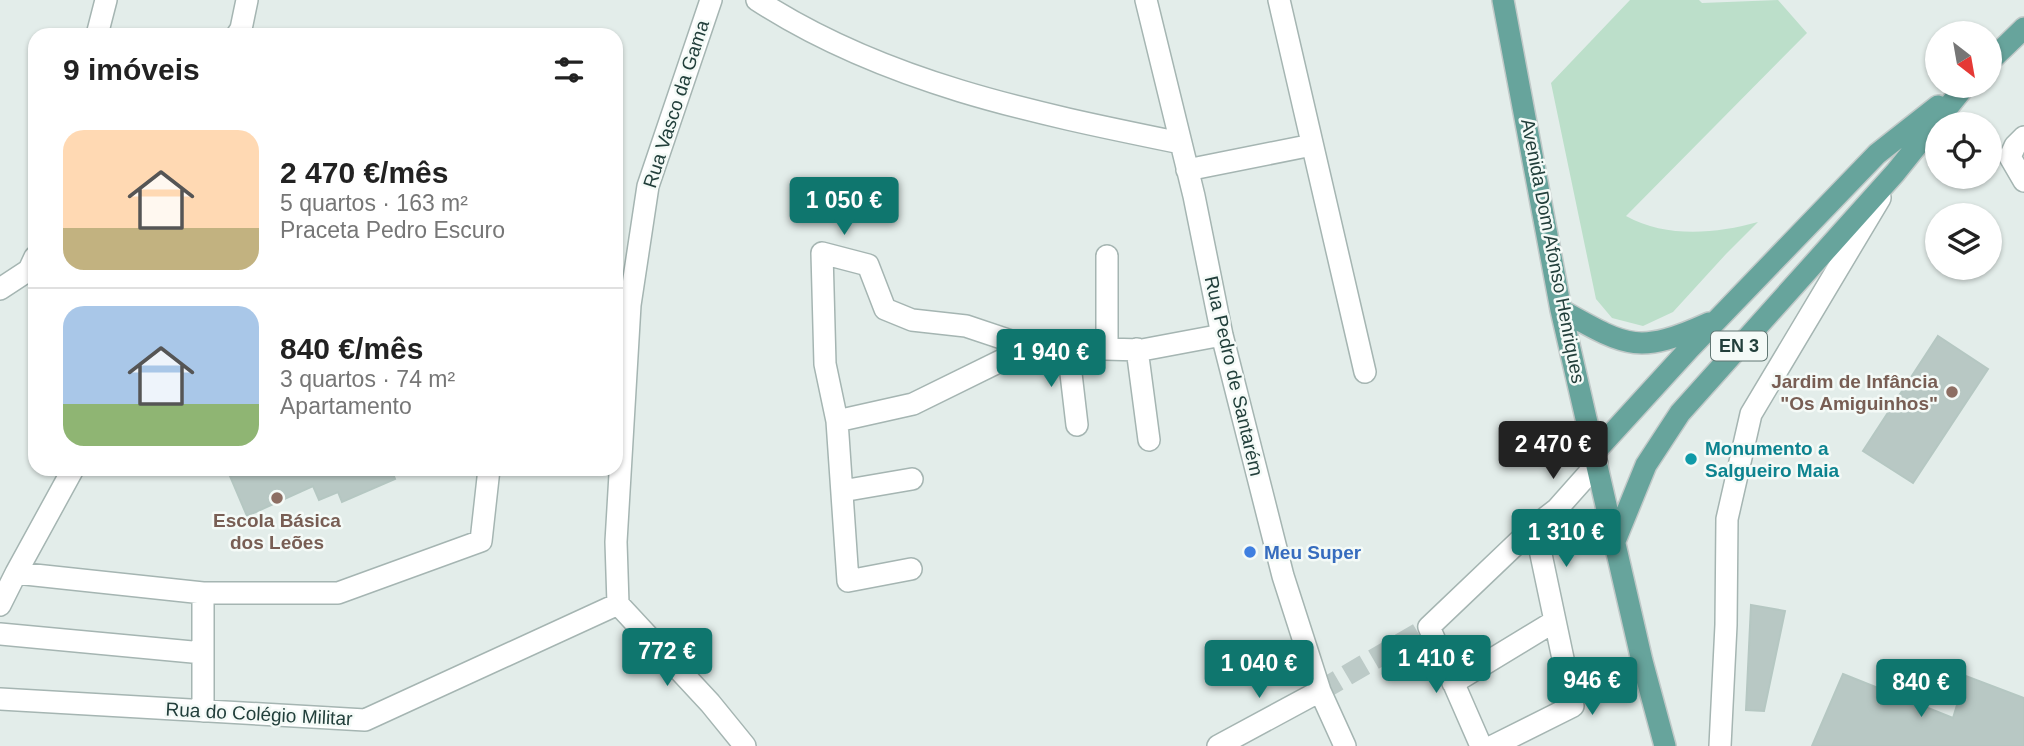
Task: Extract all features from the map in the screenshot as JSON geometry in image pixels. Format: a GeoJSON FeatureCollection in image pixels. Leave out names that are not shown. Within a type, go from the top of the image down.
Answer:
{"type":"FeatureCollection","features":[{"type":"Feature","properties":{"kind":"main road","name":"Avenida Dom Afonso Henriques"},"geometry":{"type":"LineString","coordinates":[[1503,0],[1562,310],[1642,661],[1665,746]]}},
{"type":"Feature","properties":{"kind":"main road"},"geometry":{"type":"LineString","coordinates":[[2002,49],[2024,28]]}},
{"type":"Feature","properties":{"kind":"main road","name":"EN 3"},"geometry":{"type":"LineString","coordinates":[[1596,458],[1719,318],[1877,154],[1949,98]]}},
{"type":"Feature","properties":{"kind":"main road","name":"EN 3"},"geometry":{"type":"LineString","coordinates":[[1615,541],[1646,465],[1680,413],[1895,173],[1954,98]]}},
{"type":"Feature","properties":{"kind":"main road"},"geometry":{"type":"LineString","coordinates":[[1562,310],[1602,333],[1636,344],[1680,336],[1719,318]]}},
{"type":"Feature","properties":{"kind":"street"},"geometry":{"type":"LineString","coordinates":[[99,28],[106,0]]}},
{"type":"Feature","properties":{"kind":"street"},"geometry":{"type":"LineString","coordinates":[[241,28],[247,0]]}},
{"type":"Feature","properties":{"kind":"street","name":"Rua Vasco da Gama"},"geometry":{"type":"LineString","coordinates":[[623,430],[629,319],[648,186],[711,0]]}},
{"type":"Feature","properties":{"kind":"street"},"geometry":{"type":"LineString","coordinates":[[757,0],[838,45],[937,85],[989,101],[1181,143]]}},
{"type":"Feature","properties":{"kind":"street","name":"Rua Pedro de Santarém"},"geometry":{"type":"LineString","coordinates":[[1146,0],[1181,143],[1222,335],[1283,576],[1320,691],[1345,746]]}},
{"type":"Feature","properties":{"kind":"street"},"geometry":{"type":"LineString","coordinates":[[1279,0],[1364,372]]}},
{"type":"Feature","properties":{"kind":"street"},"geometry":{"type":"LineString","coordinates":[[2024,137],[2015,146],[2010,157],[2024,181]]}},
{"type":"Feature","properties":{"kind":"street"},"geometry":{"type":"LineString","coordinates":[[1187,170],[1312,145]]}},
{"type":"Feature","properties":{"kind":"street"},"geometry":{"type":"LineString","coordinates":[[1720,746],[1726,625],[1727,519],[1751,414],[1895,173]]}},
{"type":"Feature","properties":{"kind":"street"},"geometry":{"type":"LineString","coordinates":[[911,569],[848,581],[837,421],[825,364],[822,253],[868,265],[885,309],[912,320],[966,326],[1030,347],[1137,349],[1222,335]]}},
{"type":"Feature","properties":{"kind":"street"},"geometry":{"type":"LineString","coordinates":[[1107,256],[1107,349]]}},
{"type":"Feature","properties":{"kind":"street"},"geometry":{"type":"LineString","coordinates":[[0,289],[28,271]]}},
{"type":"Feature","properties":{"kind":"street"},"geometry":{"type":"LineString","coordinates":[[837,421],[913,404],[1030,347]]}},
{"type":"Feature","properties":{"kind":"street"},"geometry":{"type":"LineString","coordinates":[[1068,348],[1077,425]]}},
{"type":"Feature","properties":{"kind":"street"},"geometry":{"type":"LineString","coordinates":[[1137,349],[1149,440]]}},
{"type":"Feature","properties":{"kind":"street"},"geometry":{"type":"LineString","coordinates":[[1481,746],[1429,627],[1535,526],[1557,509],[1596,458]]}},
{"type":"Feature","properties":{"kind":"street"},"geometry":{"type":"LineString","coordinates":[[0,605],[69,476]]}},
{"type":"Feature","properties":{"kind":"street"},"geometry":{"type":"LineString","coordinates":[[16,573],[203,593],[338,593],[481,541],[488,476]]}},
{"type":"Feature","properties":{"kind":"street","name":"Rua Vasco da Gama"},"geometry":{"type":"LineString","coordinates":[[618,604],[617,542],[621,476]]}},
{"type":"Feature","properties":{"kind":"street"},"geometry":{"type":"LineString","coordinates":[[842,491],[912,479]]}},
{"type":"Feature","properties":{"kind":"street"},"geometry":{"type":"LineString","coordinates":[[1493,746],[1573,706],[1535,526]]}},
{"type":"Feature","properties":{"kind":"street"},"geometry":{"type":"LineString","coordinates":[[202,710],[203,593]]}},
{"type":"Feature","properties":{"kind":"street"},"geometry":{"type":"LineString","coordinates":[[618,604],[746,746]]}},
{"type":"Feature","properties":{"kind":"street","name":"Rua do Colégio Militar"},"geometry":{"type":"LineString","coordinates":[[0,699],[365,720],[618,604]]}},
{"type":"Feature","properties":{"kind":"street"},"geometry":{"type":"LineString","coordinates":[[1453,683],[1555,621]]}},
{"type":"Feature","properties":{"kind":"street"},"geometry":{"type":"LineString","coordinates":[[0,634],[203,653]]}},
{"type":"Feature","properties":{"kind":"street"},"geometry":{"type":"LineString","coordinates":[[1218,746],[1320,691]]}},
{"type":"Feature","properties":{"kind":"green space"},"geometry":{"type":"Polygon","coordinates":[[[1630,0],[1699,0],[1702,3],[1778,0],[1807,33],[1626,216],[1657,228],[1691,232],[1758,222],[1673,312],[1643,326],[1612,318],[1596,299],[1551,83],[1630,0]]]}},
{"type":"Feature","properties":{"kind":"building"},"geometry":{"type":"Polygon","coordinates":[[[1938,336],[1988,369],[1913,483],[1863,451],[1938,336]]]}},
{"type":"Feature","properties":{"kind":"building"},"geometry":{"type":"Polygon","coordinates":[[[230,476],[394,476],[395,479],[342,502],[338,492],[319,500],[313,486],[247,516],[230,476]]]}},
{"type":"Feature","properties":{"kind":"building"},"geometry":{"type":"Polygon","coordinates":[[[1751,605],[1785,611],[1764,711],[1746,710],[1751,605]]]}},
{"type":"Feature","properties":{"kind":"building"},"geometry":{"type":"Polygon","coordinates":[[[1843,674],[1953,718],[1966,676],[2024,698],[2024,746],[1812,746],[1843,674]]]}},
{"type":"Feature","properties":{"kind":"tunnel"},"geometry":{"type":"LineString","coordinates":[[1320,691],[1429,627]]}},
{"type":"Feature","properties":{"kind":"place","name":"Jardim de Infância \"Os Amiguinhos\""},"geometry":{"type":"Point","coordinates":[1952,392]}},
{"type":"Feature","properties":{"kind":"place","name":"Monumento a Salgueiro Maia"},"geometry":{"type":"Point","coordinates":[1691,459]}},
{"type":"Feature","properties":{"kind":"place","name":"Escola Básica dos Leões"},"geometry":{"type":"Point","coordinates":[277,498]}},
{"type":"Feature","properties":{"kind":"place","name":"Meu Super"},"geometry":{"type":"Point","coordinates":[1250,552]}}]}
